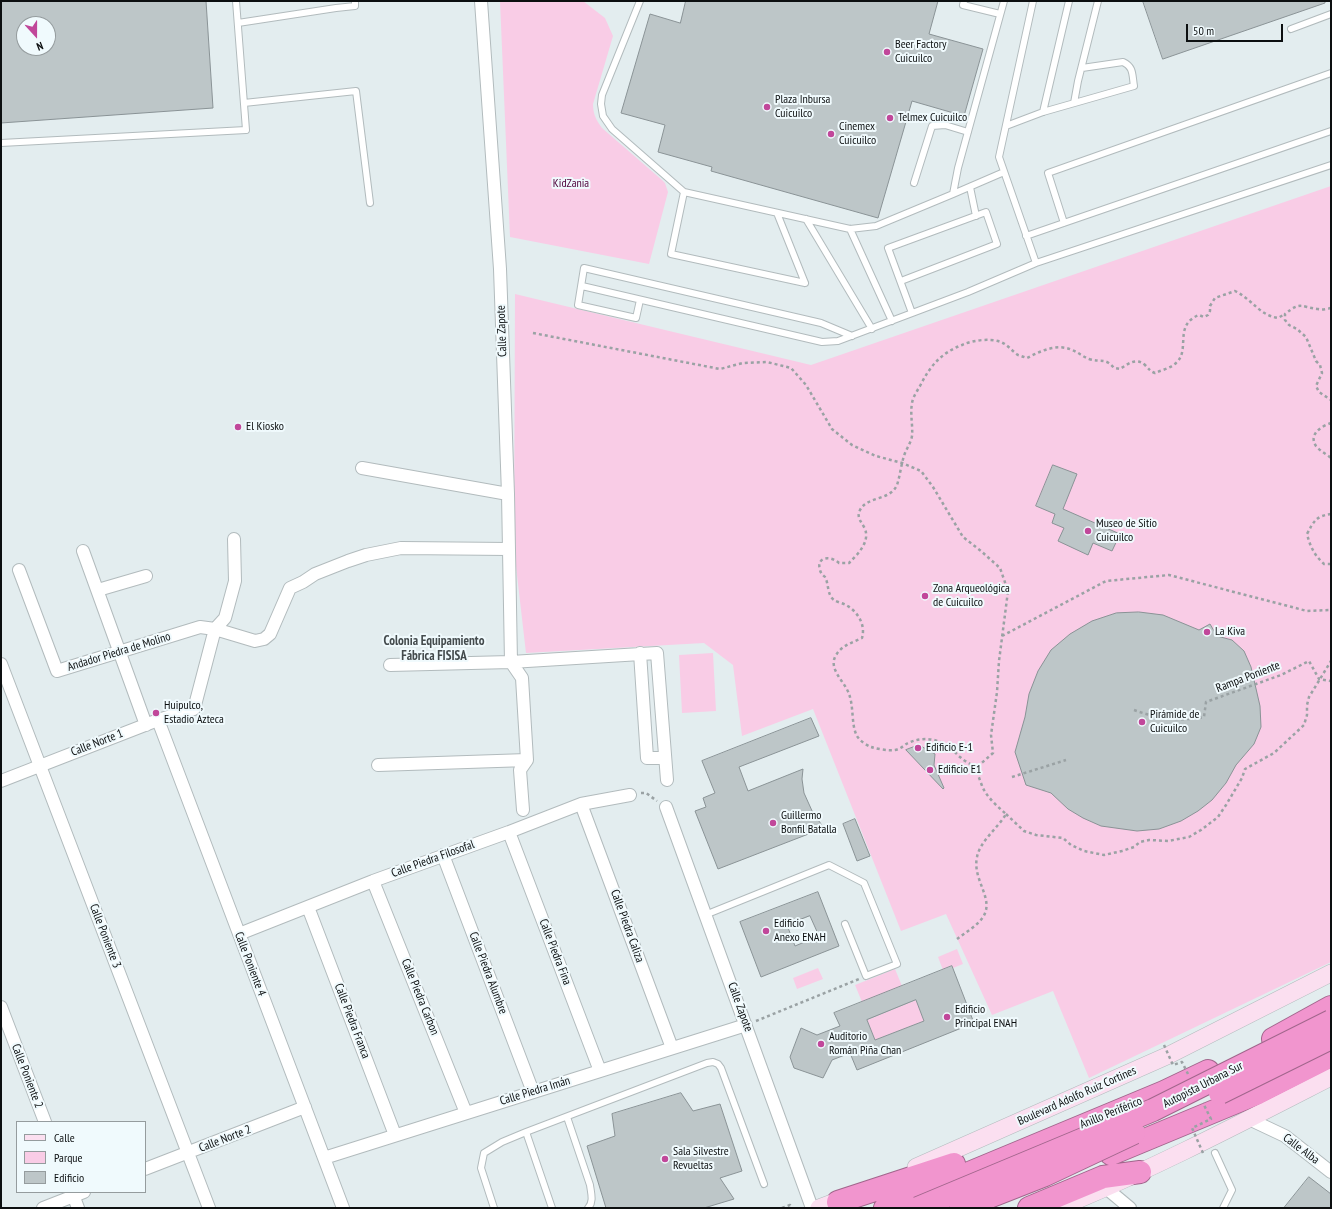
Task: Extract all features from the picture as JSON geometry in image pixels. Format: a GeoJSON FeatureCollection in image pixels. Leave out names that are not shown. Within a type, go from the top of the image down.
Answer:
{"type":"FeatureCollection","features":[{"type":"Feature","properties":{"kind":"highway"},"geometry":{"type":"LineString","coordinates":[[1262,1046],[1331,1001]]}},
{"type":"Feature","properties":{"kind":"highway","name":"Anillo Periférico"},"geometry":{"type":"LineString","coordinates":[[884,1208],[1105,1115],[1164,1092],[1262,1046],[1331,1006]]}},
{"type":"Feature","properties":{"kind":"highway","name":"Autopista Urbana Sur"},"geometry":{"type":"LineString","coordinates":[[918,1208],[1153,1110],[1331,1021]]}},
{"type":"Feature","properties":{"kind":"highway","name":"Autopista Urbana Sur"},"geometry":{"type":"LineString","coordinates":[[961,1208],[1045,1175],[1259,1075],[1331,1038]]}},
{"type":"Feature","properties":{"kind":"highway"},"geometry":{"type":"LineString","coordinates":[[983,1208],[1258,1093],[1331,1056]]}},
{"type":"Feature","properties":{"kind":"highway"},"geometry":{"type":"LineString","coordinates":[[828,1205],[1105,1115]]}},
{"type":"Feature","properties":{"kind":"highway"},"geometry":{"type":"LineString","coordinates":[[1029,1208],[1103,1177],[1140,1172]]}},
{"type":"Feature","properties":{"kind":"main road","name":"Boulevard Adolfo Ruiz Cortines"},"geometry":{"type":"LineString","coordinates":[[828,1205],[1169,1056],[1331,973]]}},
{"type":"Feature","properties":{"kind":"main road"},"geometry":{"type":"LineString","coordinates":[[1058,1208],[1084,1202],[1106,1188],[1249,1119],[1331,1077]]}},
{"type":"Feature","properties":{"kind":"street","name":"Calle Zapote"},"geometry":{"type":"LineString","coordinates":[[481,1],[500,269],[508,494],[511,662]]}},
{"type":"Feature","properties":{"kind":"street"},"geometry":{"type":"LineString","coordinates":[[362,468],[508,494]]}},
{"type":"Feature","properties":{"kind":"street"},"geometry":{"type":"LineString","coordinates":[[215,629],[225,618],[234,580],[234,539]]}},
{"type":"Feature","properties":{"kind":"street","name":"Andador Piedra de Molino"},"geometry":{"type":"LineString","coordinates":[[19,570],[58,671],[200,627],[215,629],[255,641],[264,638],[270,634],[290,588],[315,574],[366,555],[401,548],[509,549]]}},
{"type":"Feature","properties":{"kind":"street","name":"Calle Poniente 4"},"geometry":{"type":"LineString","coordinates":[[83,551],[120,651],[152,722],[239,934],[343,1208]]}},
{"type":"Feature","properties":{"kind":"street"},"geometry":{"type":"LineString","coordinates":[[98,590],[146,576]]}},
{"type":"Feature","properties":{"kind":"street","name":"Calle Norte 1"},"geometry":{"type":"LineString","coordinates":[[1,781],[152,722],[194,709],[215,629]]}},
{"type":"Feature","properties":{"kind":"street"},"geometry":{"type":"LineString","coordinates":[[640,653],[647,758],[665,758]]}},
{"type":"Feature","properties":{"kind":"street"},"geometry":{"type":"LineString","coordinates":[[390,665],[511,662],[657,653],[666,780]]}},
{"type":"Feature","properties":{"kind":"street"},"geometry":{"type":"LineString","coordinates":[[511,662],[522,678],[527,760],[520,770],[523,810]]}},
{"type":"Feature","properties":{"kind":"street","name":"Calle Poniente 3"},"geometry":{"type":"LineString","coordinates":[[1,664],[209,1208]]}},
{"type":"Feature","properties":{"kind":"street"},"geometry":{"type":"LineString","coordinates":[[378,765],[527,760]]}},
{"type":"Feature","properties":{"kind":"street","name":"Calle Piedra Filosofal"},"geometry":{"type":"LineString","coordinates":[[239,934],[373,881],[509,832],[581,804],[630,795]]}},
{"type":"Feature","properties":{"kind":"street","name":"Calle Piedra Caliza"},"geometry":{"type":"LineString","coordinates":[[581,804],[672,1048]]}},
{"type":"Feature","properties":{"kind":"street","name":"Calle Zapote"},"geometry":{"type":"LineString","coordinates":[[666,807],[812,1208]]}},
{"type":"Feature","properties":{"kind":"street","name":"Calle Piedra Fina"},"geometry":{"type":"LineString","coordinates":[[509,832],[600,1071]]}},
{"type":"Feature","properties":{"kind":"street","name":"Calle Piedra Alumbre"},"geometry":{"type":"LineString","coordinates":[[443,855],[533,1092]]}},
{"type":"Feature","properties":{"kind":"street","name":"Calle Piedra Carbon"},"geometry":{"type":"LineString","coordinates":[[373,881],[466,1113]]}},
{"type":"Feature","properties":{"kind":"street","name":"Calle Piedra Franca"},"geometry":{"type":"LineString","coordinates":[[308,907],[396,1135]]}},
{"type":"Feature","properties":{"kind":"street","name":"Calle Poniente 2"},"geometry":{"type":"LineString","coordinates":[[1,1007],[45,1121]]}},
{"type":"Feature","properties":{"kind":"street","name":"Calle Piedra Imán"},"geometry":{"type":"LineString","coordinates":[[324,1158],[746,1025]]}},
{"type":"Feature","properties":{"kind":"street","name":"Calle Norte 2"},"geometry":{"type":"LineString","coordinates":[[146,1169],[305,1107]]}},
{"type":"Feature","properties":{"kind":"street","name":"Calle Alba"},"geometry":{"type":"LineString","coordinates":[[1249,1119],[1285,1136],[1331,1172]]}},
{"type":"Feature","properties":{"kind":"street"},"geometry":{"type":"LineString","coordinates":[[1106,1188],[1130,1208]]}},
{"type":"Feature","properties":{"kind":"street"},"geometry":{"type":"LineString","coordinates":[[43,1208],[76,1193],[78,1208]]}},
{"type":"Feature","properties":{"kind":"lane"},"geometry":{"type":"LineString","coordinates":[[1,142],[246,130],[236,1]]}},
{"type":"Feature","properties":{"kind":"lane"},"geometry":{"type":"LineString","coordinates":[[336,1],[336,8]]}},
{"type":"Feature","properties":{"kind":"lane"},"geometry":{"type":"LineString","coordinates":[[238,23],[355,6],[355,1]]}},
{"type":"Feature","properties":{"kind":"lane"},"geometry":{"type":"LineString","coordinates":[[640,1],[602,95],[600,104],[603,116],[612,130],[684,192],[850,229],[876,226],[1004,172]]}},
{"type":"Feature","properties":{"kind":"lane"},"geometry":{"type":"LineString","coordinates":[[964,1],[963,5],[1000,14]]}},
{"type":"Feature","properties":{"kind":"lane"},"geometry":{"type":"LineString","coordinates":[[953,194],[958,168],[1004,1]]}},
{"type":"Feature","properties":{"kind":"lane"},"geometry":{"type":"LineString","coordinates":[[1033,1],[999,157],[1036,263]]}},
{"type":"Feature","properties":{"kind":"lane"},"geometry":{"type":"LineString","coordinates":[[1043,112],[1069,1]]}},
{"type":"Feature","properties":{"kind":"lane"},"geometry":{"type":"LineString","coordinates":[[1074,103],[1098,1]]}},
{"type":"Feature","properties":{"kind":"lane"},"geometry":{"type":"LineString","coordinates":[[1291,29],[1331,14]]}},
{"type":"Feature","properties":{"kind":"lane"},"geometry":{"type":"LineString","coordinates":[[1006,126],[1043,112],[1134,86],[1131,68],[1128,64],[1123,62],[1082,68]]}},
{"type":"Feature","properties":{"kind":"lane"},"geometry":{"type":"LineString","coordinates":[[1064,222],[1048,173],[1331,73]]}},
{"type":"Feature","properties":{"kind":"lane"},"geometry":{"type":"LineString","coordinates":[[244,103],[356,92],[370,202]]}},
{"type":"Feature","properties":{"kind":"lane"},"geometry":{"type":"LineString","coordinates":[[914,183],[932,126],[945,125],[968,132]]}},
{"type":"Feature","properties":{"kind":"lane"},"geometry":{"type":"LineString","coordinates":[[1026,236],[1331,131]]}},
{"type":"Feature","properties":{"kind":"lane"},"geometry":{"type":"LineString","coordinates":[[582,286],[822,342],[838,341],[968,292],[1036,263],[1331,164]]}},
{"type":"Feature","properties":{"kind":"lane"},"geometry":{"type":"LineString","coordinates":[[970,187],[976,216]]}},
{"type":"Feature","properties":{"kind":"lane"},"geometry":{"type":"LineString","coordinates":[[684,192],[671,254],[805,283],[777,213]]}},
{"type":"Feature","properties":{"kind":"lane"},"geometry":{"type":"LineString","coordinates":[[901,281],[997,244],[986,212],[888,248],[912,313]]}},
{"type":"Feature","properties":{"kind":"lane"},"geometry":{"type":"LineString","coordinates":[[806,219],[872,329]]}},
{"type":"Feature","properties":{"kind":"lane"},"geometry":{"type":"LineString","coordinates":[[850,229],[892,321]]}},
{"type":"Feature","properties":{"kind":"lane"},"geometry":{"type":"LineString","coordinates":[[640,300],[636,318],[578,305],[584,268],[821,323],[852,336]]}},
{"type":"Feature","properties":{"kind":"lane"},"geometry":{"type":"LineString","coordinates":[[705,915],[829,865],[864,883],[897,964],[866,976],[845,924]]}},
{"type":"Feature","properties":{"kind":"lane"},"geometry":{"type":"LineString","coordinates":[[494,1208],[481,1168],[484,1153],[496,1145],[526,1132],[706,1063],[713,1062],[718,1064],[721,1068],[764,1184]]}},
{"type":"Feature","properties":{"kind":"lane"},"geometry":{"type":"LineString","coordinates":[[567,1117],[590,1185],[592,1196],[590,1206],[588,1208]]}},
{"type":"Feature","properties":{"kind":"lane"},"geometry":{"type":"LineString","coordinates":[[526,1132],[552,1208]]}},
{"type":"Feature","properties":{"kind":"lane"},"geometry":{"type":"LineString","coordinates":[[1215,1153],[1232,1190],[1224,1208]]}},
{"type":"Feature","properties":{"kind":"path"},"geometry":{"type":"LineString","coordinates":[[1331,308],[1318,310],[1304,306],[1294,307],[1278,318],[1261,312],[1245,296],[1236,291],[1215,298],[1210,306],[1208,315],[1204,317],[1199,315],[1187,323],[1183,334],[1181,356],[1176,364],[1155,373],[1150,371],[1139,361],[1129,362],[1120,369],[1114,368],[1105,360],[1092,360],[1085,358],[1072,349],[1063,347],[1050,348],[1027,358],[1018,354],[1001,342],[987,340],[970,342],[952,349],[934,363],[928,370],[913,401],[911,420],[912,436],[902,463],[897,485],[892,492],[867,503],[860,508],[858,515],[865,529],[866,538],[863,546],[849,563],[839,563],[834,558],[827,557],[821,560],[819,566],[820,572],[825,577],[832,597],[856,612],[862,623],[864,632],[862,638],[848,644],[842,649],[835,657],[834,666],[838,676],[850,695],[854,728],[857,736],[864,743],[870,746],[894,750],[900,749],[916,740],[934,740],[945,744],[976,768],[978,778],[984,791],[993,802],[1024,830],[1036,835],[1063,838],[1072,845],[1084,851],[1104,855],[1122,851],[1134,847],[1140,842],[1149,840],[1168,841],[1189,837],[1218,817],[1242,778],[1245,770],[1274,753],[1304,725],[1307,715],[1308,697],[1331,662]]}},
{"type":"Feature","properties":{"kind":"path"},"geometry":{"type":"LineString","coordinates":[[1284,314],[1284,320],[1306,337],[1316,361],[1320,365],[1322,373],[1316,386],[1319,392],[1331,400]]}},
{"type":"Feature","properties":{"kind":"path"},"geometry":{"type":"LineString","coordinates":[[533,333],[720,369],[743,363],[767,362],[791,368],[806,385],[832,429],[852,445],[876,456],[902,463],[921,471],[934,487],[963,537],[1000,568],[1008,591],[991,735],[993,753],[976,768]]}},
{"type":"Feature","properties":{"kind":"path"},"geometry":{"type":"LineString","coordinates":[[1331,422],[1318,429],[1315,434],[1314,441],[1316,446],[1331,458]]}},
{"type":"Feature","properties":{"kind":"path"},"geometry":{"type":"LineString","coordinates":[[1331,514],[1321,516],[1315,520],[1307,534],[1310,545],[1316,557],[1324,564],[1331,564]]}},
{"type":"Feature","properties":{"kind":"path"},"geometry":{"type":"LineString","coordinates":[[1002,636],[1106,581],[1170,575],[1306,611],[1331,610]]}},
{"type":"Feature","properties":{"kind":"path","name":"Rampa Poniente"},"geometry":{"type":"LineString","coordinates":[[1134,710],[1153,716],[1185,719],[1204,717],[1206,702],[1281,675],[1309,661],[1319,679]]}},
{"type":"Feature","properties":{"kind":"path"},"geometry":{"type":"LineString","coordinates":[[1319,679],[1331,681]]}},
{"type":"Feature","properties":{"kind":"path"},"geometry":{"type":"LineString","coordinates":[[1012,776],[1066,760]]}},
{"type":"Feature","properties":{"kind":"path"},"geometry":{"type":"LineString","coordinates":[[957,939],[973,927],[984,916],[987,905],[975,867],[977,856],[985,842],[1006,814]]}},
{"type":"Feature","properties":{"kind":"path"},"geometry":{"type":"LineString","coordinates":[[746,1025],[853,982]]}},
{"type":"Feature","properties":{"kind":"path"},"geometry":{"type":"LineString","coordinates":[[782,1208],[790,1205],[791,1208]]}},
{"type":"Feature","properties":{"kind":"green space","name":"KidZania"},"geometry":{"type":"Polygon","coordinates":[[[500,1],[583,1],[605,18],[613,36],[593,104],[595,117],[602,128],[665,183],[668,192],[649,264],[510,237],[500,1]]]}},
{"type":"Feature","properties":{"kind":"green space","name":"Zona Arqueológica de Cuicuilco"},"geometry":{"type":"Polygon","coordinates":[[[1331,186],[1331,962],[1089,1078],[1053,991],[992,1015],[946,914],[901,931],[813,709],[742,736],[733,665],[704,643],[526,653],[514,549],[515,294],[811,365],[1331,186]]]}},
{"type":"Feature","properties":{"kind":"green space"},"geometry":{"type":"Polygon","coordinates":[[[713,653],[716,711],[682,713],[679,655],[713,653]]]}},
{"type":"Feature","properties":{"kind":"green space"},"geometry":{"type":"Polygon","coordinates":[[[957,949],[963,964],[953,968],[952,966],[943,970],[938,957],[957,949]]]}},
{"type":"Feature","properties":{"kind":"green space"},"geometry":{"type":"Polygon","coordinates":[[[818,968],[823,979],[797,989],[793,978],[818,968]]]}},
{"type":"Feature","properties":{"kind":"green space"},"geometry":{"type":"Polygon","coordinates":[[[895,969],[902,986],[862,1002],[855,985],[895,969]]]}},
{"type":"Feature","properties":{"kind":"green space"},"geometry":{"type":"Polygon","coordinates":[[[916,1000],[924,1021],[875,1040],[867,1020],[916,1000]]]}},
{"type":"Feature","properties":{"kind":"building"},"geometry":{"type":"Polygon","coordinates":[[[1,1],[206,1],[213,108],[1,123],[1,1]]]}},
{"type":"Feature","properties":{"kind":"building","name":"Plaza Inbursa Cuicuilco"},"geometry":{"type":"Polygon","coordinates":[[[686,1],[938,1],[929,34],[983,49],[964,116],[912,101],[878,218],[711,171],[712,167],[658,152],[665,125],[621,113],[650,14],[680,23],[686,1]]]}},
{"type":"Feature","properties":{"kind":"building"},"geometry":{"type":"Polygon","coordinates":[[[1143,1],[1325,1],[1325,3],[1163,59],[1143,1]]]}},
{"type":"Feature","properties":{"kind":"building"},"geometry":{"type":"Polygon","coordinates":[[[1053,465],[1077,474],[1063,509],[1120,534],[1112,551],[1093,543],[1088,555],[1058,541],[1064,528],[1052,523],[1055,514],[1036,506],[1053,465]]]}},
{"type":"Feature","properties":{"kind":"building","name":"Pirámide de Cuicuilco"},"geometry":{"type":"Polygon","coordinates":[[[1139,612],[1163,615],[1199,630],[1210,624],[1217,636],[1232,640],[1244,651],[1251,667],[1260,706],[1261,727],[1254,744],[1236,765],[1226,783],[1212,800],[1198,811],[1181,821],[1159,829],[1137,831],[1101,826],[1068,809],[1051,793],[1026,785],[1015,752],[1025,717],[1029,694],[1038,671],[1051,650],[1070,634],[1092,621],[1116,613],[1139,612]]]}},
{"type":"Feature","properties":{"kind":"building"},"geometry":{"type":"Polygon","coordinates":[[[811,718],[819,736],[739,767],[748,791],[803,769],[802,779],[804,793],[813,813],[824,828],[718,869],[695,811],[706,807],[703,798],[715,793],[702,761],[811,718]]]}},
{"type":"Feature","properties":{"kind":"building"},"geometry":{"type":"Polygon","coordinates":[[[919,745],[935,754],[934,765],[944,788],[943,789],[906,750],[919,745]]]}},
{"type":"Feature","properties":{"kind":"building"},"geometry":{"type":"Polygon","coordinates":[[[855,819],[870,856],[857,861],[843,824],[855,819]]]}},
{"type":"Feature","properties":{"kind":"building","name":"Edificio Anexo ENAH"},"geometry":{"type":"Polygon","coordinates":[[[818,892],[839,946],[761,977],[740,922],[818,892]],[[810,916],[787,925],[795,946],[819,936],[810,916]]]}},
{"type":"Feature","properties":{"kind":"building","name":"Edificio Principal ENAH"},"geometry":{"type":"Polygon","coordinates":[[[952,966],[974,1023],[857,1070],[850,1053],[832,1060],[823,1078],[794,1068],[790,1057],[801,1028],[817,1035],[840,1026],[834,1013],[952,966]],[[916,1000],[867,1020],[875,1040],[924,1021],[916,1000]]]}},
{"type":"Feature","properties":{"kind":"building","name":"Sala Silvestre Revueltas"},"geometry":{"type":"Polygon","coordinates":[[[681,1093],[693,1111],[720,1104],[742,1171],[720,1178],[734,1199],[704,1208],[606,1208],[587,1146],[615,1136],[612,1114],[681,1093]]]}},
{"type":"Feature","properties":{"kind":"building"},"geometry":{"type":"Polygon","coordinates":[[[1309,1177],[1331,1194],[1331,1208],[1284,1208],[1309,1177]]]}},
{"type":"Feature","properties":{"kind":"place","name":"Beer Factory Cuicuilco"},"geometry":{"type":"Point","coordinates":[887,52]}},
{"type":"Feature","properties":{"kind":"place","name":"Plaza Inbursa Cuicuilco"},"geometry":{"type":"Point","coordinates":[767,107]}},
{"type":"Feature","properties":{"kind":"place","name":"Telmex Cuicuilco"},"geometry":{"type":"Point","coordinates":[890,118]}},
{"type":"Feature","properties":{"kind":"place","name":"Cinemex Cuicuilco"},"geometry":{"type":"Point","coordinates":[831,134]}},
{"type":"Feature","properties":{"kind":"place","name":"El Kiosko"},"geometry":{"type":"Point","coordinates":[238,427]}},
{"type":"Feature","properties":{"kind":"place","name":"Museo de Sitio Cuicuilco"},"geometry":{"type":"Point","coordinates":[1088,531]}},
{"type":"Feature","properties":{"kind":"place","name":"Zona Arqueológica de Cuicuilco"},"geometry":{"type":"Point","coordinates":[925,596]}},
{"type":"Feature","properties":{"kind":"place","name":"La Kiva"},"geometry":{"type":"Point","coordinates":[1207,632]}},
{"type":"Feature","properties":{"kind":"place","name":"Huipulco, Estadio Azteca"},"geometry":{"type":"Point","coordinates":[156,713]}},
{"type":"Feature","properties":{"kind":"place","name":"Pirámide de Cuicuilco"},"geometry":{"type":"Point","coordinates":[1142,722]}},
{"type":"Feature","properties":{"kind":"place","name":"Edificio E-1"},"geometry":{"type":"Point","coordinates":[918,748]}},
{"type":"Feature","properties":{"kind":"place","name":"Edificio E1"},"geometry":{"type":"Point","coordinates":[930,770]}},
{"type":"Feature","properties":{"kind":"place","name":"Guillermo Bonfil Batalla"},"geometry":{"type":"Point","coordinates":[773,823]}},
{"type":"Feature","properties":{"kind":"place","name":"Edificio Anexo ENAH"},"geometry":{"type":"Point","coordinates":[766,931]}},
{"type":"Feature","properties":{"kind":"place","name":"Edificio Principal ENAH"},"geometry":{"type":"Point","coordinates":[947,1017]}},
{"type":"Feature","properties":{"kind":"place","name":"Auditorio Román Piña Chan"},"geometry":{"type":"Point","coordinates":[821,1044]}},
{"type":"Feature","properties":{"kind":"place","name":"Sala Silvestre Revueltas"},"geometry":{"type":"Point","coordinates":[665,1159]}},
{"type":"Feature","properties":{"kind":"district","name":"Colonia Equipamiento Fábrica FISISA"},"geometry":{"type":"Point","coordinates":[434,648]}}]}
